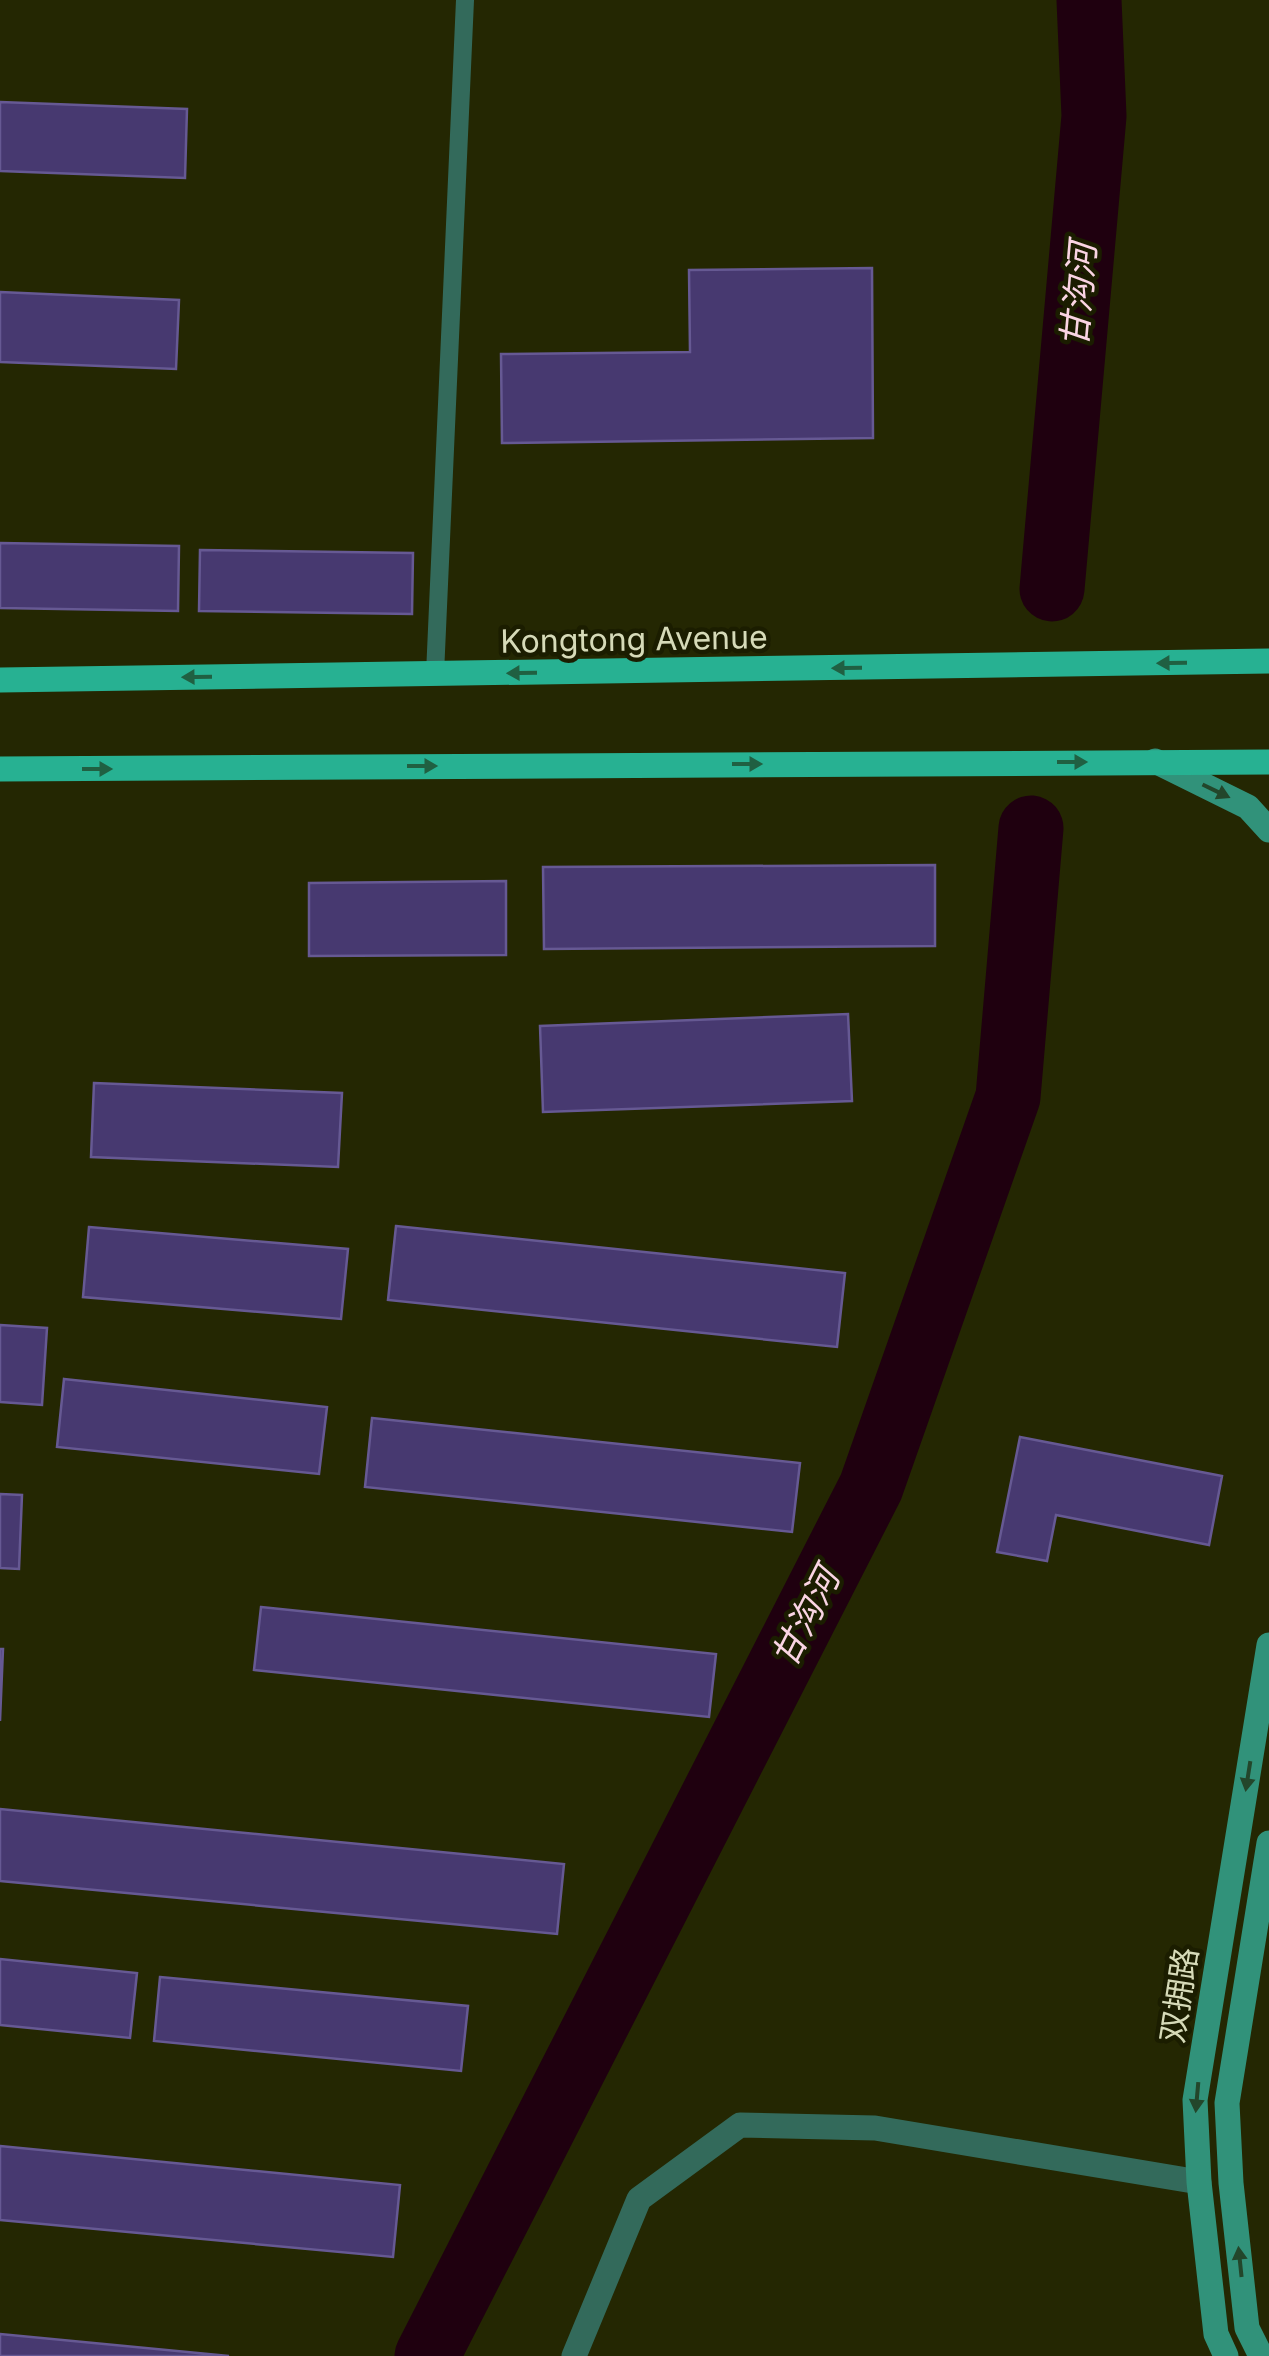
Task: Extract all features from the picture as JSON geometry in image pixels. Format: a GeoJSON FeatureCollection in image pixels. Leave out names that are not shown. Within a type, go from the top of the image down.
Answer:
{"type":"FeatureCollection","features":[{"type":"Feature","properties":{"kind":"main road","name":"Kongtong Avenue"},"geometry":{"type":"LineString","coordinates":[[0,680],[1269,661]]}},
{"type":"Feature","properties":{"kind":"main road"},"geometry":{"type":"LineString","coordinates":[[1155,762],[1248,806],[1269,830]]}},
{"type":"Feature","properties":{"kind":"main road"},"geometry":{"type":"LineString","coordinates":[[0,769],[1269,762]]}},
{"type":"Feature","properties":{"kind":"main road","name":"双拥路"},"geometry":{"type":"LineString","coordinates":[[1226,2356],[1216,2334],[1199,2182],[1195,2100],[1269,1645]]}},
{"type":"Feature","properties":{"kind":"main road","name":"双拥路"},"geometry":{"type":"LineString","coordinates":[[1260,2356],[1248,2328],[1231,2184],[1227,2104],[1269,1843]]}},
{"type":"Feature","properties":{"kind":"street"},"geometry":{"type":"LineString","coordinates":[[574,2356],[639,2199],[740,2126],[875,2128],[1199,2182]]}},
{"type":"Feature","properties":{"kind":"lane"},"geometry":{"type":"LineString","coordinates":[[436,674],[466,0]]}},
{"type":"Feature","properties":{"kind":"building"},"geometry":{"type":"Polygon","coordinates":[[[0,102],[187,109],[185,178],[0,171],[0,102]]]}},
{"type":"Feature","properties":{"kind":"building"},"geometry":{"type":"Polygon","coordinates":[[[872,268],[873,438],[502,443],[501,354],[690,352],[689,270],[872,268]]]}},
{"type":"Feature","properties":{"kind":"building"},"geometry":{"type":"Polygon","coordinates":[[[0,292],[179,300],[176,369],[0,362],[0,292]]]}},
{"type":"Feature","properties":{"kind":"building"},"geometry":{"type":"Polygon","coordinates":[[[0,543],[179,546],[178,611],[0,608],[0,543]]]}},
{"type":"Feature","properties":{"kind":"building"},"geometry":{"type":"Polygon","coordinates":[[[200,550],[413,553],[412,614],[199,611],[200,550]]]}},
{"type":"Feature","properties":{"kind":"building"},"geometry":{"type":"Polygon","coordinates":[[[935,865],[935,946],[544,949],[543,867],[935,865]]]}},
{"type":"Feature","properties":{"kind":"building"},"geometry":{"type":"Polygon","coordinates":[[[506,881],[506,955],[309,956],[309,883],[506,881]]]}},
{"type":"Feature","properties":{"kind":"building"},"geometry":{"type":"Polygon","coordinates":[[[848,1014],[852,1101],[543,1112],[540,1026],[848,1014]]]}},
{"type":"Feature","properties":{"kind":"building"},"geometry":{"type":"Polygon","coordinates":[[[94,1083],[342,1093],[338,1167],[91,1157],[94,1083]]]}},
{"type":"Feature","properties":{"kind":"building"},"geometry":{"type":"Polygon","coordinates":[[[396,1226],[845,1273],[837,1347],[388,1300],[396,1226]]]}},
{"type":"Feature","properties":{"kind":"building"},"geometry":{"type":"Polygon","coordinates":[[[89,1227],[348,1249],[341,1319],[83,1297],[89,1227]]]}},
{"type":"Feature","properties":{"kind":"building"},"geometry":{"type":"Polygon","coordinates":[[[0,1325],[47,1328],[42,1405],[0,1402],[0,1325]]]}},
{"type":"Feature","properties":{"kind":"building"},"geometry":{"type":"Polygon","coordinates":[[[64,1379],[327,1407],[319,1474],[57,1447],[64,1379]]]}},
{"type":"Feature","properties":{"kind":"building"},"geometry":{"type":"Polygon","coordinates":[[[372,1418],[800,1463],[792,1532],[365,1487],[372,1418]]]}},
{"type":"Feature","properties":{"kind":"building"},"geometry":{"type":"Polygon","coordinates":[[[1020,1437],[1222,1476],[1209,1545],[1056,1515],[1047,1561],[997,1552],[1020,1437]]]}},
{"type":"Feature","properties":{"kind":"building"},"geometry":{"type":"Polygon","coordinates":[[[0,1494],[22,1495],[19,1569],[0,1568],[0,1494]]]}},
{"type":"Feature","properties":{"kind":"building"},"geometry":{"type":"Polygon","coordinates":[[[261,1607],[716,1654],[709,1717],[254,1670],[261,1607]]]}},
{"type":"Feature","properties":{"kind":"building"},"geometry":{"type":"Polygon","coordinates":[[[0,1649],[3,1649],[0,1721],[0,1649]]]}},
{"type":"Feature","properties":{"kind":"building"},"geometry":{"type":"Polygon","coordinates":[[[0,1809],[564,1864],[557,1934],[0,1881],[0,1809]]]}},
{"type":"Feature","properties":{"kind":"building"},"geometry":{"type":"Polygon","coordinates":[[[0,1959],[137,1973],[130,2038],[0,2025],[0,1959]]]}},
{"type":"Feature","properties":{"kind":"building"},"geometry":{"type":"Polygon","coordinates":[[[160,1977],[468,2006],[461,2071],[154,2041],[160,1977]]]}},
{"type":"Feature","properties":{"kind":"building"},"geometry":{"type":"Polygon","coordinates":[[[0,2146],[400,2185],[393,2257],[0,2220],[0,2146]]]}},
{"type":"Feature","properties":{"kind":"building"},"geometry":{"type":"Polygon","coordinates":[[[0,2334],[229,2356],[0,2356],[0,2334]]]}},
{"type":"Feature","properties":{"kind":"waterway","name":"甘沟河"},"geometry":{"type":"LineString","coordinates":[[1052,589],[1094,116],[1089,0]]}},
{"type":"Feature","properties":{"kind":"waterway","name":"甘沟河"},"geometry":{"type":"LineString","coordinates":[[427,2356],[871,1487],[1008,1097],[1031,828]]}}]}
